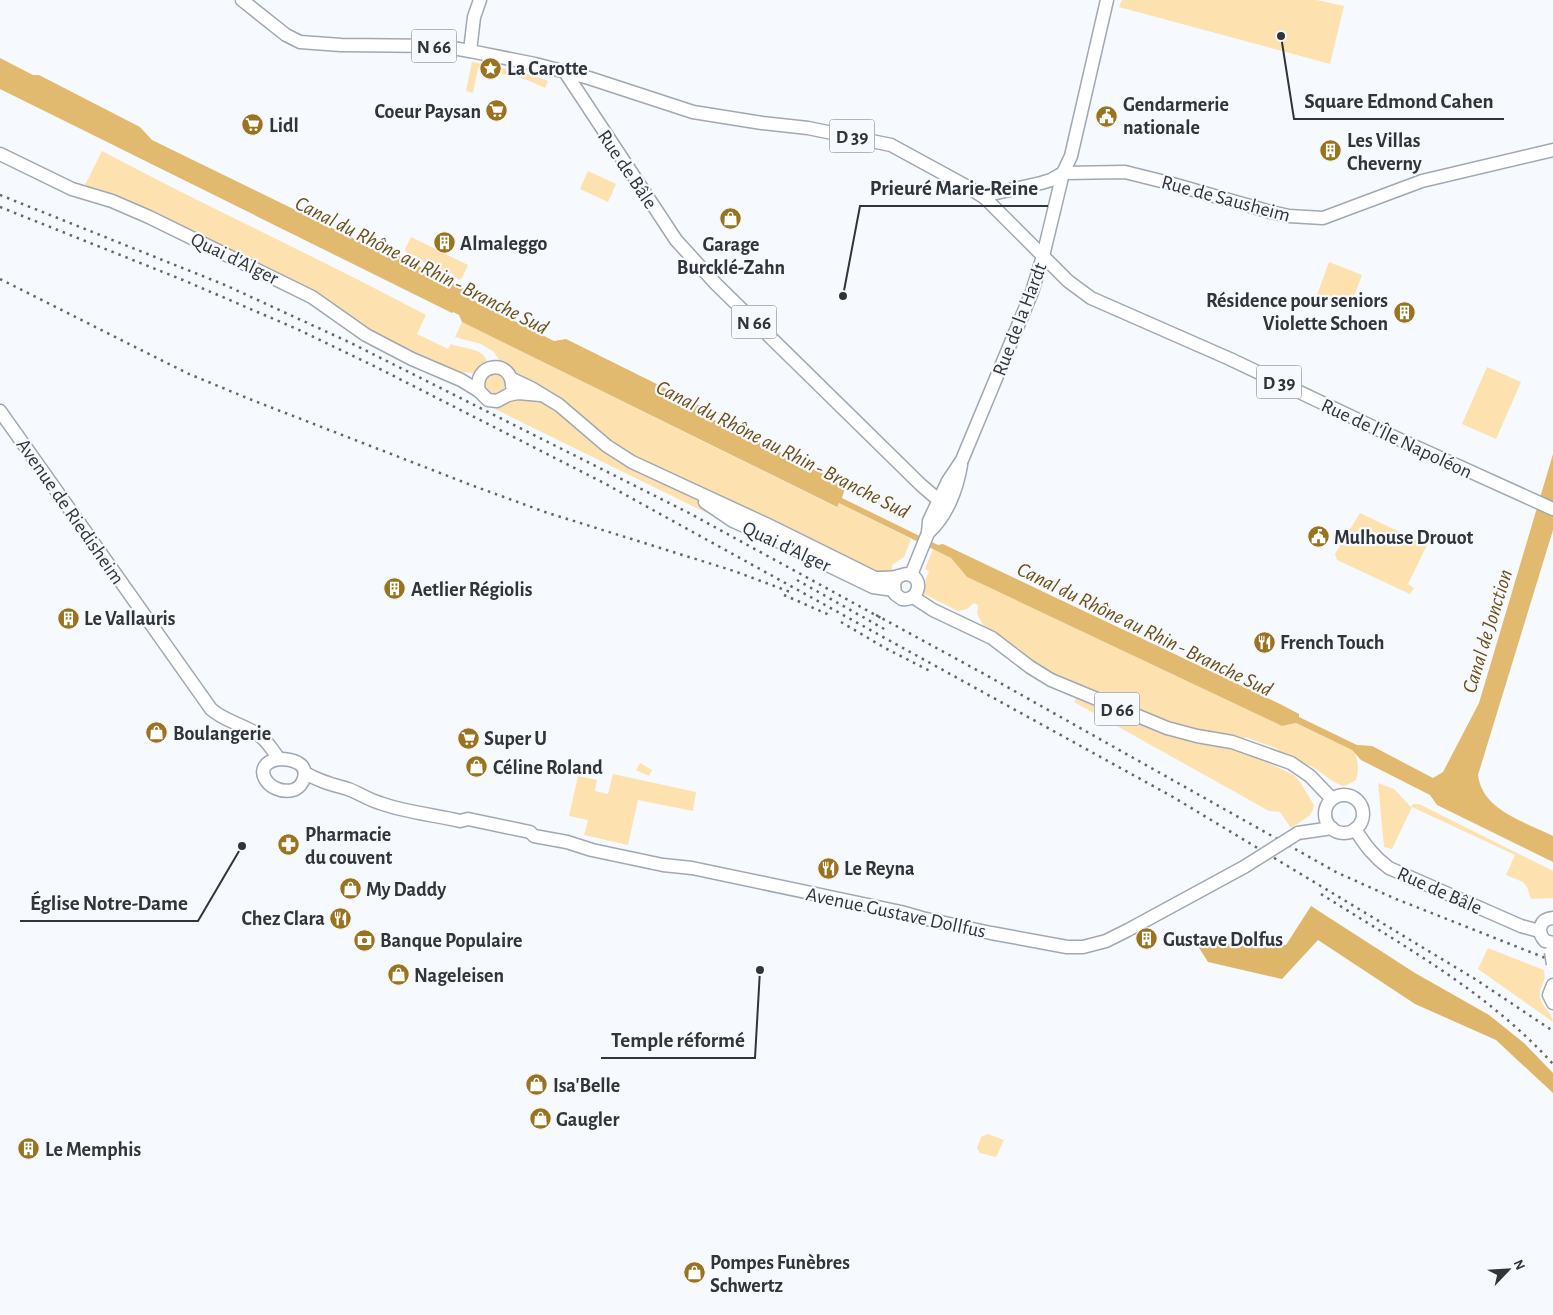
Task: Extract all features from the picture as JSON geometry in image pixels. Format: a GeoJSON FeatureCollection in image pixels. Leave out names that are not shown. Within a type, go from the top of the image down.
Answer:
{"type":"FeatureCollection","features":[{"type":"Feature","properties":{"kind":"main road","name":"N 66"},"geometry":{"type":"LineString","coordinates":[[242,0],[286,36],[300,42],[341,45],[441,46],[535,64],[565,72]]}},
{"type":"Feature","properties":{"kind":"main road"},"geometry":{"type":"LineString","coordinates":[[470,51],[474,17],[480,0]]}},
{"type":"Feature","properties":{"kind":"main road","name":"Rue de la Hardt"},"geometry":{"type":"LineString","coordinates":[[928,533],[929,520],[948,480],[962,460],[1032,292],[1043,256],[1063,173],[1070,156],[1107,0]]}},
{"type":"Feature","properties":{"kind":"main road","name":"Rue de l'Île Napoléon"},"geometry":{"type":"LineString","coordinates":[[565,72],[693,112],[808,128],[891,144],[984,198],[1068,281],[1091,298],[1236,362],[1394,437],[1553,509]]}},
{"type":"Feature","properties":{"kind":"main road","name":"Rue de Bâle"},"geometry":{"type":"LineString","coordinates":[[565,72],[676,240],[733,302],[921,485],[939,499]]}},
{"type":"Feature","properties":{"kind":"main road","name":"Rue de Sausheim"},"geometry":{"type":"LineString","coordinates":[[984,198],[992,194],[1051,180],[1063,173],[1125,172],[1271,212],[1289,216],[1323,218],[1422,181],[1553,150]]}},
{"type":"Feature","properties":{"kind":"main road","name":"Quai d'Alger"},"geometry":{"type":"LineString","coordinates":[[0,154],[72,189],[112,201],[149,216],[312,297],[366,335],[461,380],[479,391],[484,398],[492,401],[501,400],[508,395],[518,393],[541,395]]}},
{"type":"Feature","properties":{"kind":"main road","name":"Quai d'Alger"},"geometry":{"type":"LineString","coordinates":[[461,380],[481,374],[487,369],[498,367],[505,370],[512,380],[531,388],[568,411],[607,446],[626,458],[687,489],[722,514],[747,528],[873,587],[894,590]]}},
{"type":"Feature","properties":{"kind":"main road"},"geometry":{"type":"LineString","coordinates":[[479,391],[478,382],[481,374]]}},
{"type":"Feature","properties":{"kind":"main road"},"geometry":{"type":"LineString","coordinates":[[508,395],[512,388],[512,380]]}},
{"type":"Feature","properties":{"kind":"main road","name":"Avenue de Riedisheim"},"geometry":{"type":"LineString","coordinates":[[0,411],[210,709],[223,719],[253,731],[270,744],[274,761]]}},
{"type":"Feature","properties":{"kind":"main road","name":"Rue de la Hardt"},"geometry":{"type":"LineString","coordinates":[[928,533],[937,525],[958,484],[962,460]]}},
{"type":"Feature","properties":{"kind":"main road","name":"Quai d'Alger"},"geometry":{"type":"LineString","coordinates":[[687,489],[701,493],[875,578],[904,576]]}},
{"type":"Feature","properties":{"kind":"main road"},"geometry":{"type":"LineString","coordinates":[[939,499],[942,503],[942,516]]}},
{"type":"Feature","properties":{"kind":"main road"},"geometry":{"type":"LineString","coordinates":[[904,576],[916,579],[918,587],[913,597],[902,599],[895,594],[894,583],[904,576],[928,533]]}},
{"type":"Feature","properties":{"kind":"main road","name":"D 66"},"geometry":{"type":"LineString","coordinates":[[913,597],[933,610],[992,638],[1035,671],[1058,684],[1167,728],[1197,736],[1238,743],[1291,763],[1310,776],[1332,799]]}},
{"type":"Feature","properties":{"kind":"main road"},"geometry":{"type":"LineString","coordinates":[[288,760],[299,763],[305,773],[304,781],[299,787],[290,790],[270,786],[266,782],[263,772],[264,767],[274,761],[288,760]]}},
{"type":"Feature","properties":{"kind":"main road","name":"Avenue Gustave Dollfus"},"geometry":{"type":"LineString","coordinates":[[305,773],[318,780],[349,790],[378,803],[460,821],[467,826],[496,833],[529,838],[534,836],[648,862],[692,868],[991,933],[1067,947],[1083,947],[1106,941],[1172,907],[1244,867],[1325,814]]}},
{"type":"Feature","properties":{"kind":"main road","name":"Avenue Gustave Dollfus"},"geometry":{"type":"LineString","coordinates":[[299,787],[323,788],[334,786]]}},
{"type":"Feature","properties":{"kind":"main road"},"geometry":{"type":"LineString","coordinates":[[1347,795],[1360,803],[1363,815],[1362,821],[1356,829],[1341,833],[1328,824],[1325,814],[1326,808],[1332,799],[1347,795]]}},
{"type":"Feature","properties":{"kind":"main road"},"geometry":{"type":"LineString","coordinates":[[1298,832],[1332,828]]}},
{"type":"Feature","properties":{"kind":"main road","name":"Rue de Bâle"},"geometry":{"type":"LineString","coordinates":[[1356,829],[1368,849],[1389,868],[1521,926],[1539,931]]}},
{"type":"Feature","properties":{"kind":"main road"},"geometry":{"type":"LineString","coordinates":[[1552,951],[1539,931],[1544,920],[1553,918]]}},
{"type":"Feature","properties":{"kind":"main road"},"geometry":{"type":"LineString","coordinates":[[1553,985],[1549,996],[1553,1004]]}},
{"type":"Feature","properties":{"kind":"shaded area"},"geometry":{"type":"Polygon","coordinates":[[[1122,0],[1316,0],[1344,6],[1330,64],[1119,7],[1122,0]]]}},
{"type":"Feature","properties":{"kind":"shaded area"},"geometry":{"type":"Polygon","coordinates":[[[0,58],[33,75],[39,75],[140,127],[152,140],[371,247],[381,247],[463,288],[463,295],[554,341],[566,339],[703,407],[702,414],[846,485],[842,498],[938,545],[943,544],[1284,706],[1299,714],[1299,717],[1357,745],[1372,746],[1433,778],[1443,772],[1479,703],[1553,454],[1553,530],[1478,775],[1481,787],[1496,806],[1518,820],[1553,836],[1553,862],[1437,805],[1430,795],[1361,760],[1352,750],[1296,723],[1282,726],[967,577],[951,558],[839,503],[837,507],[462,322],[459,315],[453,312],[0,89],[0,58]]]}},
{"type":"Feature","properties":{"kind":"shaded area"},"geometry":{"type":"Polygon","coordinates":[[[472,62],[523,72],[548,81],[545,88],[525,79],[478,68],[473,93],[466,91],[472,62]]]}},
{"type":"Feature","properties":{"kind":"shaded area"},"geometry":{"type":"Polygon","coordinates":[[[102,151],[426,315],[417,334],[448,349],[451,344],[478,351],[487,363],[473,373],[452,371],[377,336],[85,185],[102,151]]]}},
{"type":"Feature","properties":{"kind":"shaded area"},"geometry":{"type":"Polygon","coordinates":[[[588,171],[616,184],[608,202],[580,189],[588,171]]]}},
{"type":"Feature","properties":{"kind":"shaded area"},"geometry":{"type":"Polygon","coordinates":[[[411,237],[468,265],[462,278],[459,280],[453,274],[443,271],[433,264],[423,262],[416,256],[407,254],[405,249],[411,237]]]}},
{"type":"Feature","properties":{"kind":"shaded area"},"geometry":{"type":"Polygon","coordinates":[[[1329,262],[1362,275],[1349,310],[1316,298],[1329,262]]]}},
{"type":"Feature","properties":{"kind":"shaded area"},"geometry":{"type":"Polygon","coordinates":[[[462,322],[836,507],[839,503],[911,539],[904,557],[892,565],[892,569],[895,571],[878,576],[637,460],[518,378],[509,367],[499,360],[494,352],[481,344],[455,337],[462,322]]]}},
{"type":"Feature","properties":{"kind":"shaded area"},"geometry":{"type":"Polygon","coordinates":[[[1487,367],[1521,382],[1496,439],[1462,424],[1487,367]]]}},
{"type":"Feature","properties":{"kind":"shaded area"},"geometry":{"type":"Polygon","coordinates":[[[491,374],[499,374],[505,380],[505,388],[499,394],[491,394],[485,388],[485,380],[491,374]]]}},
{"type":"Feature","properties":{"kind":"shaded area"},"geometry":{"type":"Polygon","coordinates":[[[518,397],[537,399],[547,403],[629,466],[700,502],[723,521],[495,409],[518,397]]]}},
{"type":"Feature","properties":{"kind":"shaded area"},"geometry":{"type":"Polygon","coordinates":[[[1360,513],[1427,545],[1408,584],[1414,588],[1410,594],[1337,560],[1335,554],[1360,513]]]}},
{"type":"Feature","properties":{"kind":"shaded area"},"geometry":{"type":"Polygon","coordinates":[[[933,549],[951,558],[967,577],[1282,726],[1296,723],[1352,750],[1358,764],[1356,780],[1343,786],[1313,767],[1277,753],[1278,749],[1245,737],[1242,740],[1191,732],[1053,676],[983,625],[977,614],[978,605],[974,603],[967,609],[958,611],[924,594],[924,584],[929,571],[925,569],[933,549]]]}},
{"type":"Feature","properties":{"kind":"shaded area"},"geometry":{"type":"Polygon","coordinates":[[[1077,698],[1182,739],[1244,752],[1294,775],[1314,805],[1313,810],[1309,816],[1291,828],[1280,812],[1269,811],[1074,702],[1077,698]]]}},
{"type":"Feature","properties":{"kind":"shaded area"},"geometry":{"type":"Polygon","coordinates":[[[640,763],[652,770],[649,776],[636,770],[640,763]]]}},
{"type":"Feature","properties":{"kind":"shaded area"},"geometry":{"type":"Polygon","coordinates":[[[613,774],[696,792],[693,811],[638,800],[628,845],[584,835],[588,820],[569,816],[578,776],[597,780],[595,791],[608,794],[613,774]]]}},
{"type":"Feature","properties":{"kind":"shaded area"},"geometry":{"type":"Polygon","coordinates":[[[1378,783],[1394,789],[1411,807],[1413,804],[1419,804],[1553,871],[1553,898],[1531,899],[1523,882],[1506,875],[1515,855],[1412,807],[1392,849],[1384,847],[1378,783]]]}},
{"type":"Feature","properties":{"kind":"shaded area"},"geometry":{"type":"Polygon","coordinates":[[[1311,906],[1415,973],[1489,1015],[1524,1043],[1553,1073],[1553,1093],[1496,1040],[1415,1004],[1318,940],[1282,979],[1208,962],[1196,943],[1286,945],[1311,906]]]}},
{"type":"Feature","properties":{"kind":"shaded area"},"geometry":{"type":"Polygon","coordinates":[[[1488,948],[1544,970],[1545,975],[1540,997],[1553,1022],[1478,969],[1488,948]]]}},
{"type":"Feature","properties":{"kind":"shaded area"},"geometry":{"type":"Polygon","coordinates":[[[988,1134],[1004,1140],[996,1157],[980,1153],[977,1148],[981,1137],[988,1134]]]}},
{"type":"Feature","properties":{"kind":"railway"},"geometry":{"type":"LineString","coordinates":[[0,195],[225,285],[351,343],[689,513],[881,618]]}},
{"type":"Feature","properties":{"kind":"railway"},"geometry":{"type":"LineString","coordinates":[[0,207],[183,280],[297,329],[604,483],[1173,797],[1475,979],[1553,1031]]}},
{"type":"Feature","properties":{"kind":"railway"},"geometry":{"type":"LineString","coordinates":[[0,279],[189,374],[252,400],[545,512],[734,571],[793,593]]}},
{"type":"Feature","properties":{"kind":"railway"},"geometry":{"type":"LineString","coordinates":[[797,580],[886,630]]}},
{"type":"Feature","properties":{"kind":"railway"},"geometry":{"type":"LineString","coordinates":[[784,595],[832,616]]}},
{"type":"Feature","properties":{"kind":"railway"},"geometry":{"type":"LineString","coordinates":[[876,615],[1336,872],[1396,899],[1553,961]]}},
{"type":"Feature","properties":{"kind":"railway"},"geometry":{"type":"LineString","coordinates":[[841,622],[885,648],[930,671]]}},
{"type":"Feature","properties":{"kind":"railway"},"geometry":{"type":"LineString","coordinates":[[1321,894],[1413,951],[1472,992],[1501,1014],[1553,1064]]}},
{"type":"Feature","properties":{"kind":"place","name":"Square Edmond Cahen"},"geometry":{"type":"Point","coordinates":[1281,36]}},
{"type":"Feature","properties":{"kind":"place","name":"La Carotte"},"geometry":{"type":"Point","coordinates":[491,68]}},
{"type":"Feature","properties":{"kind":"place","name":"Coeur Paysan"},"geometry":{"type":"Point","coordinates":[497,111]}},
{"type":"Feature","properties":{"kind":"place","name":"Gendarmerie nationale"},"geometry":{"type":"Point","coordinates":[1107,116]}},
{"type":"Feature","properties":{"kind":"place","name":"Lidl"},"geometry":{"type":"Point","coordinates":[253,125]}},
{"type":"Feature","properties":{"kind":"place","name":"Les Villas Cheverny"},"geometry":{"type":"Point","coordinates":[1331,151]}},
{"type":"Feature","properties":{"kind":"place","name":"Garage Burcklé-Zahn"},"geometry":{"type":"Point","coordinates":[731,218]}},
{"type":"Feature","properties":{"kind":"place","name":"Almaleggo"},"geometry":{"type":"Point","coordinates":[444,243]}},
{"type":"Feature","properties":{"kind":"place","name":"Prieuré Marie-Reine"},"geometry":{"type":"Point","coordinates":[843,296]}},
{"type":"Feature","properties":{"kind":"place","name":"Résidence pour seniors Violette Schoen"},"geometry":{"type":"Point","coordinates":[1404,312]}},
{"type":"Feature","properties":{"kind":"place","name":"Mulhouse Drouot"},"geometry":{"type":"Point","coordinates":[1318,537]}},
{"type":"Feature","properties":{"kind":"place","name":"Aetlier Régiolis"},"geometry":{"type":"Point","coordinates":[395,589]}},
{"type":"Feature","properties":{"kind":"place","name":"Le Vallauris"},"geometry":{"type":"Point","coordinates":[68,618]}},
{"type":"Feature","properties":{"kind":"place","name":"French Touch"},"geometry":{"type":"Point","coordinates":[1264,642]}},
{"type":"Feature","properties":{"kind":"place","name":"Boulangerie"},"geometry":{"type":"Point","coordinates":[157,733]}},
{"type":"Feature","properties":{"kind":"place","name":"Super U"},"geometry":{"type":"Point","coordinates":[468,738]}},
{"type":"Feature","properties":{"kind":"place","name":"Céline Roland"},"geometry":{"type":"Point","coordinates":[477,767]}},
{"type":"Feature","properties":{"kind":"place","name":"Pharmacie du couvent"},"geometry":{"type":"Point","coordinates":[289,845]}},
{"type":"Feature","properties":{"kind":"place","name":"Église Notre-Dame"},"geometry":{"type":"Point","coordinates":[242,846]}},
{"type":"Feature","properties":{"kind":"place","name":"Le Reyna"},"geometry":{"type":"Point","coordinates":[828,868]}},
{"type":"Feature","properties":{"kind":"place","name":"My Daddy"},"geometry":{"type":"Point","coordinates":[350,889]}},
{"type":"Feature","properties":{"kind":"place","name":"Chez Clara"},"geometry":{"type":"Point","coordinates":[341,918]}},
{"type":"Feature","properties":{"kind":"place","name":"Gustave Dolfus"},"geometry":{"type":"Point","coordinates":[1147,939]}},
{"type":"Feature","properties":{"kind":"place","name":"Banque Populaire"},"geometry":{"type":"Point","coordinates":[364,940]}},
{"type":"Feature","properties":{"kind":"place","name":"Temple réformé"},"geometry":{"type":"Point","coordinates":[760,970]}},
{"type":"Feature","properties":{"kind":"place","name":"Nageleisen"},"geometry":{"type":"Point","coordinates":[398,975]}},
{"type":"Feature","properties":{"kind":"place","name":"Isa'Belle"},"geometry":{"type":"Point","coordinates":[537,1085]}},
{"type":"Feature","properties":{"kind":"place","name":"Gaugler"},"geometry":{"type":"Point","coordinates":[540,1119]}},
{"type":"Feature","properties":{"kind":"place","name":"Le Memphis"},"geometry":{"type":"Point","coordinates":[29,1149]}},
{"type":"Feature","properties":{"kind":"place","name":"Pompes Funèbres Schwertz"},"geometry":{"type":"Point","coordinates":[694,1273]}},
{"type":"Feature","properties":{"kind":"water label","name":"Canal du Rhône au Rhin - Branche Sud"},"geometry":{"type":"Point","coordinates":[422,265]}},
{"type":"Feature","properties":{"kind":"water label","name":"Canal du Rhône au Rhin - Branche Sud"},"geometry":{"type":"Point","coordinates":[783,449]}},
{"type":"Feature","properties":{"kind":"water label","name":"Canal du Rhône au Rhin - Branche Sud"},"geometry":{"type":"Point","coordinates":[1145,629]}},
{"type":"Feature","properties":{"kind":"water label","name":"Canal de Jonction"},"geometry":{"type":"Point","coordinates":[1487,631]}}]}
